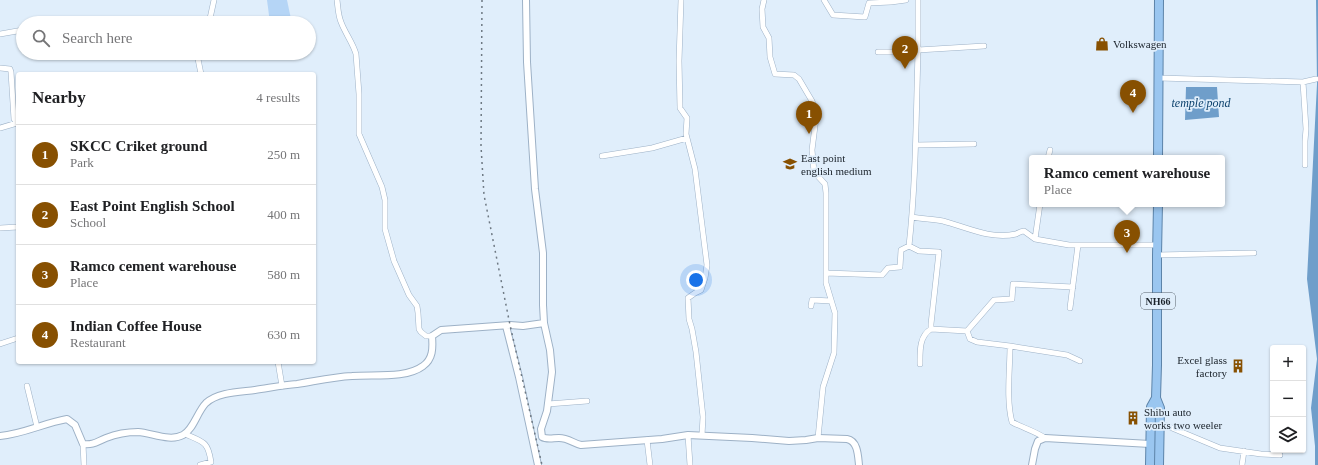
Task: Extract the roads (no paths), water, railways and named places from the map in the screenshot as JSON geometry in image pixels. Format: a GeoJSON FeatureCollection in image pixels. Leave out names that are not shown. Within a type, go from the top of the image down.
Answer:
{"type":"FeatureCollection","features":[{"type":"Feature","properties":{"kind":"highway"},"geometry":{"type":"LineString","coordinates":[[1158,155],[1159,4],[1165,0]]}},
{"type":"Feature","properties":{"kind":"highway","name":"NH66"},"geometry":{"type":"LineString","coordinates":[[1158,207],[1156,398],[1160,408],[1159,465]]}},
{"type":"Feature","properties":{"kind":"highway","name":"NH66"},"geometry":{"type":"LineString","coordinates":[[1150,465],[1151,408],[1156,398]]}},
{"type":"Feature","properties":{"kind":"street"},"geometry":{"type":"LineString","coordinates":[[211,16],[214,0]]}},
{"type":"Feature","properties":{"kind":"street"},"geometry":{"type":"LineString","coordinates":[[337,0],[338,14],[341,23],[356,54],[359,94],[359,134],[382,187],[385,200],[385,229],[387,238],[399,273],[409,295],[417,306],[419,329],[426,336],[432,336],[441,330],[523,326],[544,323]]}},
{"type":"Feature","properties":{"kind":"street"},"geometry":{"type":"LineString","coordinates":[[526,0],[527,62],[535,189],[544,253],[544,323],[550,350],[552,372],[548,404],[541,434],[545,439],[565,439],[581,445],[688,435],[789,441],[818,438],[842,438],[852,440],[855,444],[859,465]]}},
{"type":"Feature","properties":{"kind":"street"},"geometry":{"type":"LineString","coordinates":[[681,0],[680,108],[687,118],[686,134],[695,169],[707,265],[701,290],[688,298],[689,319],[700,380],[703,416],[702,436]]}},
{"type":"Feature","properties":{"kind":"street"},"geometry":{"type":"LineString","coordinates":[[764,0],[762,9],[763,27],[769,38],[770,57],[775,74],[794,75],[799,79],[814,107],[816,118],[812,150],[814,172],[824,184],[826,193],[826,283],[835,313],[834,353],[823,387],[818,438]]}},
{"type":"Feature","properties":{"kind":"street"},"geometry":{"type":"LineString","coordinates":[[824,0],[833,15],[865,17],[869,2],[906,0]]}},
{"type":"Feature","properties":{"kind":"street"},"geometry":{"type":"LineString","coordinates":[[909,246],[916,145],[918,0]]}},
{"type":"Feature","properties":{"kind":"street"},"geometry":{"type":"LineString","coordinates":[[0,34],[16,31]]}},
{"type":"Feature","properties":{"kind":"street"},"geometry":{"type":"LineString","coordinates":[[878,52],[918,51],[984,46]]}},
{"type":"Feature","properties":{"kind":"street"},"geometry":{"type":"LineString","coordinates":[[198,60],[201,72]]}},
{"type":"Feature","properties":{"kind":"street"},"geometry":{"type":"LineString","coordinates":[[0,68],[10,69],[11,72],[14,119],[16,122]]}},
{"type":"Feature","properties":{"kind":"street"},"geometry":{"type":"LineString","coordinates":[[1159,78],[1303,82],[1316,79]]}},
{"type":"Feature","properties":{"kind":"street"},"geometry":{"type":"LineString","coordinates":[[1303,82],[1306,129],[1305,165]]}},
{"type":"Feature","properties":{"kind":"street"},"geometry":{"type":"LineString","coordinates":[[0,128],[16,124]]}},
{"type":"Feature","properties":{"kind":"street"},"geometry":{"type":"LineString","coordinates":[[602,156],[652,148],[687,138]]}},
{"type":"Feature","properties":{"kind":"street"},"geometry":{"type":"LineString","coordinates":[[916,145],[974,144]]}},
{"type":"Feature","properties":{"kind":"street"},"geometry":{"type":"LineString","coordinates":[[1049,155],[1050,150]]}},
{"type":"Feature","properties":{"kind":"street"},"geometry":{"type":"LineString","coordinates":[[1035,239],[1040,207]]}},
{"type":"Feature","properties":{"kind":"street"},"geometry":{"type":"LineString","coordinates":[[912,217],[942,221],[989,234],[1017,234],[1024,231],[1035,239],[1063,244],[1157,246]]}},
{"type":"Feature","properties":{"kind":"street"},"geometry":{"type":"LineString","coordinates":[[0,228],[16,227]]}},
{"type":"Feature","properties":{"kind":"street"},"geometry":{"type":"LineString","coordinates":[[1070,308],[1078,245]]}},
{"type":"Feature","properties":{"kind":"street"},"geometry":{"type":"LineString","coordinates":[[826,273],[882,275],[888,268],[900,267],[901,250],[909,246]]}},
{"type":"Feature","properties":{"kind":"street"},"geometry":{"type":"LineString","coordinates":[[909,246],[919,251],[939,252],[931,329]]}},
{"type":"Feature","properties":{"kind":"street"},"geometry":{"type":"LineString","coordinates":[[1157,255],[1254,253]]}},
{"type":"Feature","properties":{"kind":"street"},"geometry":{"type":"LineString","coordinates":[[968,331],[994,300],[1012,299],[1013,284],[1073,287]]}},
{"type":"Feature","properties":{"kind":"street"},"geometry":{"type":"LineString","coordinates":[[811,306],[812,300],[831,301]]}},
{"type":"Feature","properties":{"kind":"street"},"geometry":{"type":"LineString","coordinates":[[506,326],[519,377],[538,465]]}},
{"type":"Feature","properties":{"kind":"street"},"geometry":{"type":"LineString","coordinates":[[920,364],[920,347],[926,332],[931,329],[968,331]]}},
{"type":"Feature","properties":{"kind":"street"},"geometry":{"type":"LineString","coordinates":[[968,331],[970,339],[977,342],[1067,355],[1080,360]]}},
{"type":"Feature","properties":{"kind":"street"},"geometry":{"type":"LineString","coordinates":[[83,444],[92,444],[119,434],[138,432],[176,437],[185,434],[192,426],[207,402],[233,392],[352,376],[400,374],[411,372],[423,367],[432,356],[432,336]]}},
{"type":"Feature","properties":{"kind":"street"},"geometry":{"type":"LineString","coordinates":[[0,344],[16,339]]}},
{"type":"Feature","properties":{"kind":"street"},"geometry":{"type":"LineString","coordinates":[[1010,346],[1009,403],[1012,422],[1041,438],[1150,444]]}},
{"type":"Feature","properties":{"kind":"street"},"geometry":{"type":"LineString","coordinates":[[278,364],[282,386]]}},
{"type":"Feature","properties":{"kind":"street"},"geometry":{"type":"LineString","coordinates":[[27,386],[37,427]]}},
{"type":"Feature","properties":{"kind":"street"},"geometry":{"type":"LineString","coordinates":[[548,404],[587,401]]}},
{"type":"Feature","properties":{"kind":"street"},"geometry":{"type":"LineString","coordinates":[[0,436],[18,433],[53,421],[67,419],[75,425],[83,444],[84,465]]}},
{"type":"Feature","properties":{"kind":"street"},"geometry":{"type":"LineString","coordinates":[[1160,423],[1220,448],[1280,455]]}},
{"type":"Feature","properties":{"kind":"street"},"geometry":{"type":"LineString","coordinates":[[185,434],[204,442],[210,450],[211,462],[200,465]]}},
{"type":"Feature","properties":{"kind":"street"},"geometry":{"type":"LineString","coordinates":[[688,435],[690,465]]}},
{"type":"Feature","properties":{"kind":"street"},"geometry":{"type":"LineString","coordinates":[[1032,465],[1035,449],[1041,438]]}},
{"type":"Feature","properties":{"kind":"street"},"geometry":{"type":"LineString","coordinates":[[647,440],[650,465]]}},
{"type":"Feature","properties":{"kind":"street"},"geometry":{"type":"LineString","coordinates":[[1242,465],[1244,451]]}},
{"type":"Feature","properties":{"kind":"water"},"geometry":{"type":"Polygon","coordinates":[[[1316,0],[1318,0],[1318,465],[1315,465],[1315,446],[1311,408],[1317,359],[1307,279],[1317,84],[1316,0]]]}},
{"type":"Feature","properties":{"kind":"water","name":"temple pond"},"geometry":{"type":"Polygon","coordinates":[[[1186,87],[1217,87],[1219,117],[1185,120],[1186,87]]]}},
{"type":"Feature","properties":{"kind":"railway"},"geometry":{"type":"LineString","coordinates":[[482,0],[481,146],[484,195],[510,325],[542,465]]}},
{"type":"Feature","properties":{"kind":"place","name":"Volkswagen"},"geometry":{"type":"Point","coordinates":[1102,44]}},
{"type":"Feature","properties":{"kind":"place","name":"East Point English School"},"geometry":{"type":"Point","coordinates":[905,69]}},
{"type":"Feature","properties":{"kind":"place","name":"Indian Coffee House"},"geometry":{"type":"Point","coordinates":[1133,113]}},
{"type":"Feature","properties":{"kind":"place","name":"SKCC Criket ground"},"geometry":{"type":"Point","coordinates":[809,134]}},
{"type":"Feature","properties":{"kind":"place","name":"East point english medium"},"geometry":{"type":"Point","coordinates":[790,164]}},
{"type":"Feature","properties":{"kind":"place","name":"Ramco cement warehouse"},"geometry":{"type":"Point","coordinates":[1127,253]}},
{"type":"Feature","properties":{"kind":"place","name":"Excel glass factory"},"geometry":{"type":"Point","coordinates":[1238,366]}},
{"type":"Feature","properties":{"kind":"place","name":"Shibu auto works two weeler"},"geometry":{"type":"Point","coordinates":[1133,418]}}]}
